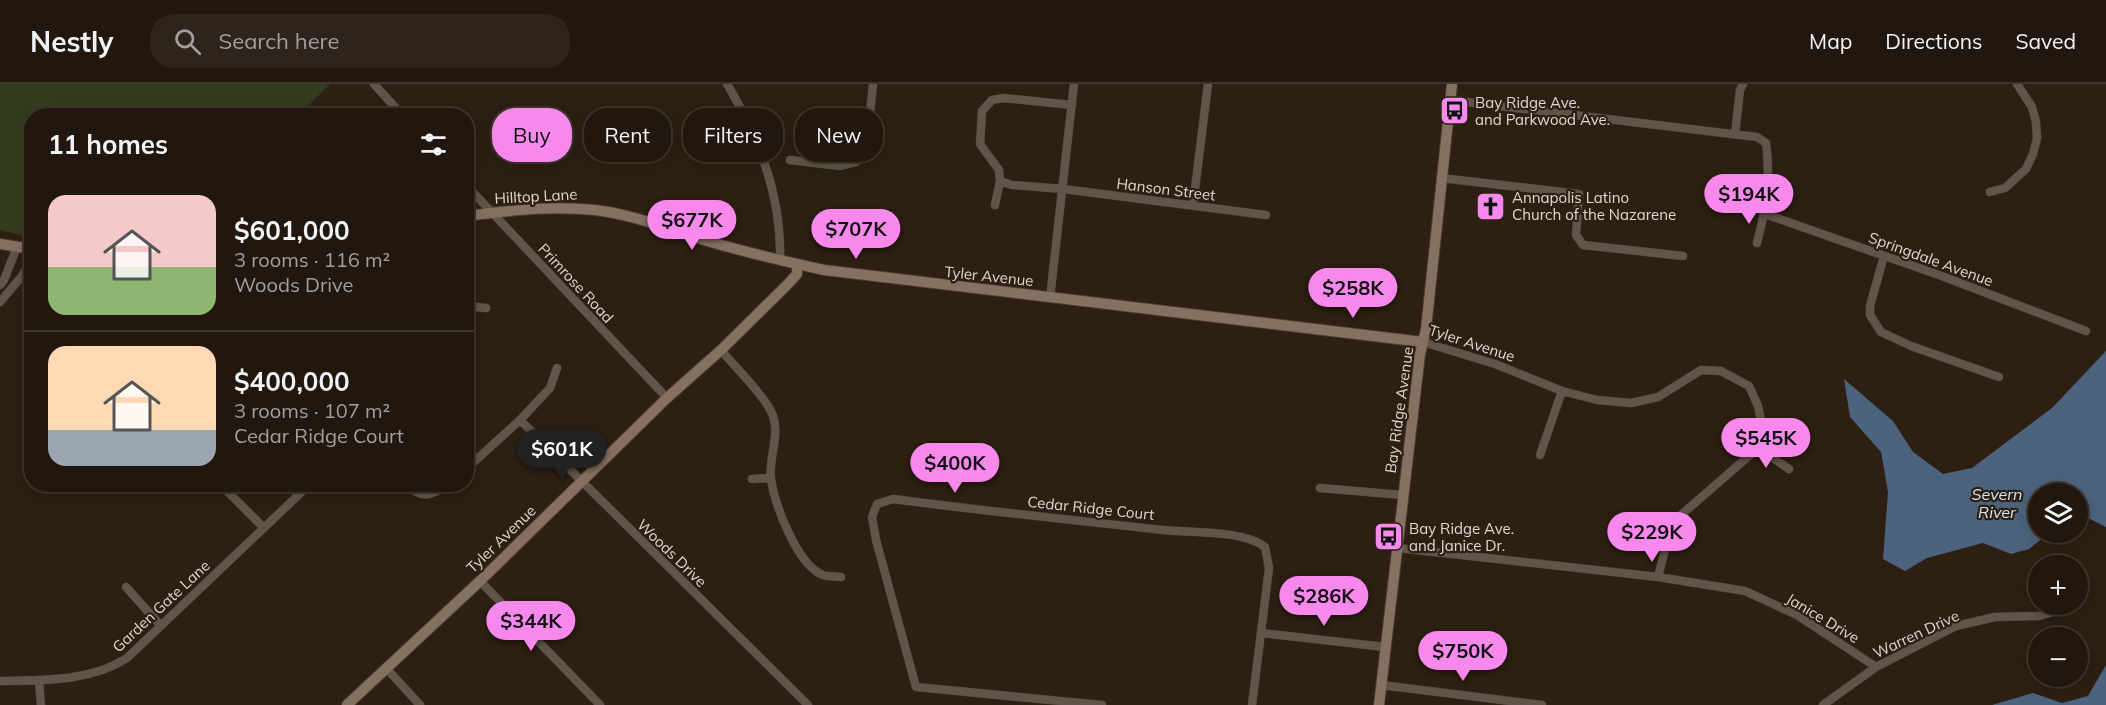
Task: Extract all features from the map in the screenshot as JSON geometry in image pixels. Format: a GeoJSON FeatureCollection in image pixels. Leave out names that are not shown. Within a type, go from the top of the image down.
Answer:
{"type":"FeatureCollection","features":[{"type":"Feature","properties":{"kind":"street"},"geometry":{"type":"LineString","coordinates":[[374,84],[396,108]]}},
{"type":"Feature","properties":{"kind":"street"},"geometry":{"type":"LineString","coordinates":[[728,84],[764,160],[778,222],[780,261]]}},
{"type":"Feature","properties":{"kind":"street"},"geometry":{"type":"LineString","coordinates":[[790,160],[840,166],[856,162],[866,152],[873,84]]}},
{"type":"Feature","properties":{"kind":"street"},"geometry":{"type":"LineString","coordinates":[[1050,298],[1074,84]]}},
{"type":"Feature","properties":{"kind":"street"},"geometry":{"type":"LineString","coordinates":[[1193,205],[1208,84]]}},
{"type":"Feature","properties":{"kind":"street","name":"Bay Ridge Avenue"},"geometry":{"type":"LineString","coordinates":[[1379,705],[1403,495],[1437,239],[1441,178],[1452,84]]}},
{"type":"Feature","properties":{"kind":"street"},"geometry":{"type":"LineString","coordinates":[[1735,134],[1740,90],[1743,84]]}},
{"type":"Feature","properties":{"kind":"street"},"geometry":{"type":"LineString","coordinates":[[1990,192],[2005,188],[2026,169],[2033,154],[2037,138],[2036,122],[2032,107],[2017,84]]}},
{"type":"Feature","properties":{"kind":"street"},"geometry":{"type":"LineString","coordinates":[[995,205],[1000,181],[999,170],[980,144],[982,111],[992,99],[1003,98],[1072,105]]}},
{"type":"Feature","properties":{"kind":"street"},"geometry":{"type":"LineString","coordinates":[[1450,100],[1756,137],[1766,143],[1769,161],[1766,214],[1757,243]]}},
{"type":"Feature","properties":{"kind":"street"},"geometry":{"type":"LineString","coordinates":[[1441,178],[1579,194],[1576,235],[1583,245],[1683,256]]}},
{"type":"Feature","properties":{"kind":"street","name":"Hanson Street"},"geometry":{"type":"LineString","coordinates":[[1000,181],[1012,185],[1063,189],[1266,215]]}},
{"type":"Feature","properties":{"kind":"street","name":"Primrose Road"},"geometry":{"type":"LineString","coordinates":[[474,192],[564,291],[667,398]]}},
{"type":"Feature","properties":{"kind":"street","name":"Hilltop Lane"},"geometry":{"type":"LineString","coordinates":[[474,215],[558,208],[611,212],[632,216],[706,241],[780,261]]}},
{"type":"Feature","properties":{"kind":"street","name":"Springdale Avenue"},"geometry":{"type":"LineString","coordinates":[[1766,214],[2086,331]]}},
{"type":"Feature","properties":{"kind":"street"},"geometry":{"type":"LineString","coordinates":[[0,244],[24,248]]}},
{"type":"Feature","properties":{"kind":"street"},"geometry":{"type":"LineString","coordinates":[[0,285],[16,247]]}},
{"type":"Feature","properties":{"kind":"street"},"geometry":{"type":"LineString","coordinates":[[1884,256],[1870,306],[1870,315],[1881,332],[1911,346],[1999,377]]}},
{"type":"Feature","properties":{"kind":"street","name":"Tyler Avenue"},"geometry":{"type":"LineString","coordinates":[[780,261],[882,278],[1423,342],[1495,364],[1562,391],[1597,400],[1631,403],[1658,397],[1701,370],[1721,371],[1749,386],[1758,406],[1762,425],[1758,448]]}},
{"type":"Feature","properties":{"kind":"street","name":"Tyler Avenue"},"geometry":{"type":"LineString","coordinates":[[347,705],[480,581],[667,398],[721,350],[797,274],[797,264]]}},
{"type":"Feature","properties":{"kind":"street"},"geometry":{"type":"LineString","coordinates":[[0,302],[24,273]]}},
{"type":"Feature","properties":{"kind":"street"},"geometry":{"type":"LineString","coordinates":[[474,307],[486,308]]}},
{"type":"Feature","properties":{"kind":"street"},"geometry":{"type":"LineString","coordinates":[[721,350],[771,411],[776,438],[771,478],[783,522],[794,544],[822,575],[841,577]]}},
{"type":"Feature","properties":{"kind":"street"},"geometry":{"type":"LineString","coordinates":[[474,461],[520,420],[550,388],[557,368]]}},
{"type":"Feature","properties":{"kind":"street"},"geometry":{"type":"LineString","coordinates":[[1540,455],[1562,391]]}},
{"type":"Feature","properties":{"kind":"street","name":"Woods Drive"},"geometry":{"type":"LineString","coordinates":[[520,420],[580,482],[808,705]]}},
{"type":"Feature","properties":{"kind":"street"},"geometry":{"type":"LineString","coordinates":[[1658,577],[1668,538],[1681,516],[1758,448],[1789,469]]}},
{"type":"Feature","properties":{"kind":"street"},"geometry":{"type":"LineString","coordinates":[[752,479],[771,478]]}},
{"type":"Feature","properties":{"kind":"street"},"geometry":{"type":"LineString","coordinates":[[1320,488],[1403,495]]}},
{"type":"Feature","properties":{"kind":"street"},"geometry":{"type":"LineString","coordinates":[[228,492],[264,528]]}},
{"type":"Feature","properties":{"kind":"street","name":"Garden Gate Lane"},"geometry":{"type":"LineString","coordinates":[[0,681],[39,680],[100,672],[114,667],[127,658],[302,492]]}},
{"type":"Feature","properties":{"kind":"street"},"geometry":{"type":"LineString","coordinates":[[415,492],[422,495],[438,492]]}},
{"type":"Feature","properties":{"kind":"street","name":"Cedar Ridge Court"},"geometry":{"type":"LineString","coordinates":[[1102,705],[916,687],[876,540],[872,517],[877,504],[893,499],[1256,540],[1265,547],[1269,568],[1252,705]]}},
{"type":"Feature","properties":{"kind":"street","name":"Janice Drive"},"geometry":{"type":"LineString","coordinates":[[1398,548],[1658,577],[1745,591],[1797,615],[1876,667]]}},
{"type":"Feature","properties":{"kind":"street"},"geometry":{"type":"LineString","coordinates":[[480,581],[600,705]]}},
{"type":"Feature","properties":{"kind":"street"},"geometry":{"type":"LineString","coordinates":[[126,587],[161,626]]}},
{"type":"Feature","properties":{"kind":"street","name":"Warren Drive"},"geometry":{"type":"LineString","coordinates":[[1823,705],[1876,667],[1956,626],[1995,617],[2042,615]]}},
{"type":"Feature","properties":{"kind":"street"},"geometry":{"type":"LineString","coordinates":[[1261,633],[1385,647]]}},
{"type":"Feature","properties":{"kind":"street"},"geometry":{"type":"LineString","coordinates":[[386,668],[420,705]]}},
{"type":"Feature","properties":{"kind":"street"},"geometry":{"type":"LineString","coordinates":[[39,680],[41,705]]}},
{"type":"Feature","properties":{"kind":"street"},"geometry":{"type":"LineString","coordinates":[[1381,685],[1542,705]]}},
{"type":"Feature","properties":{"kind":"green space"},"geometry":{"type":"Polygon","coordinates":[[[0,84],[330,84],[306,108],[24,108],[24,236],[0,230],[0,84]]]}},
{"type":"Feature","properties":{"kind":"water","name":"Severn River"},"geometry":{"type":"Polygon","coordinates":[[[2106,351],[2106,527],[2088,518],[2088,483],[2028,483],[2028,543],[2036,543],[2029,549],[2011,554],[1983,543],[1927,558],[1905,571],[1883,559],[1888,492],[1881,452],[1850,417],[1844,379],[1893,421],[1913,452],[1943,474],[1972,468],[2052,408],[2106,351]]]}},
{"type":"Feature","properties":{"kind":"water"},"geometry":{"type":"Polygon","coordinates":[[[2106,665],[2106,705],[1992,705],[2033,693],[2062,703],[2088,696],[2106,665]]]}},
{"type":"Feature","properties":{"kind":"place","name":"Bay Ridge Ave. and Parkwood Ave."},"geometry":{"type":"Point","coordinates":[1454,111]}},
{"type":"Feature","properties":{"kind":"place","name":"Annapolis Latino Church of the Nazarene"},"geometry":{"type":"Point","coordinates":[1491,206]}},
{"type":"Feature","properties":{"kind":"place","name":"Bay Ridge Ave. and Janice Dr."},"geometry":{"type":"Point","coordinates":[1388,537]}}]}
